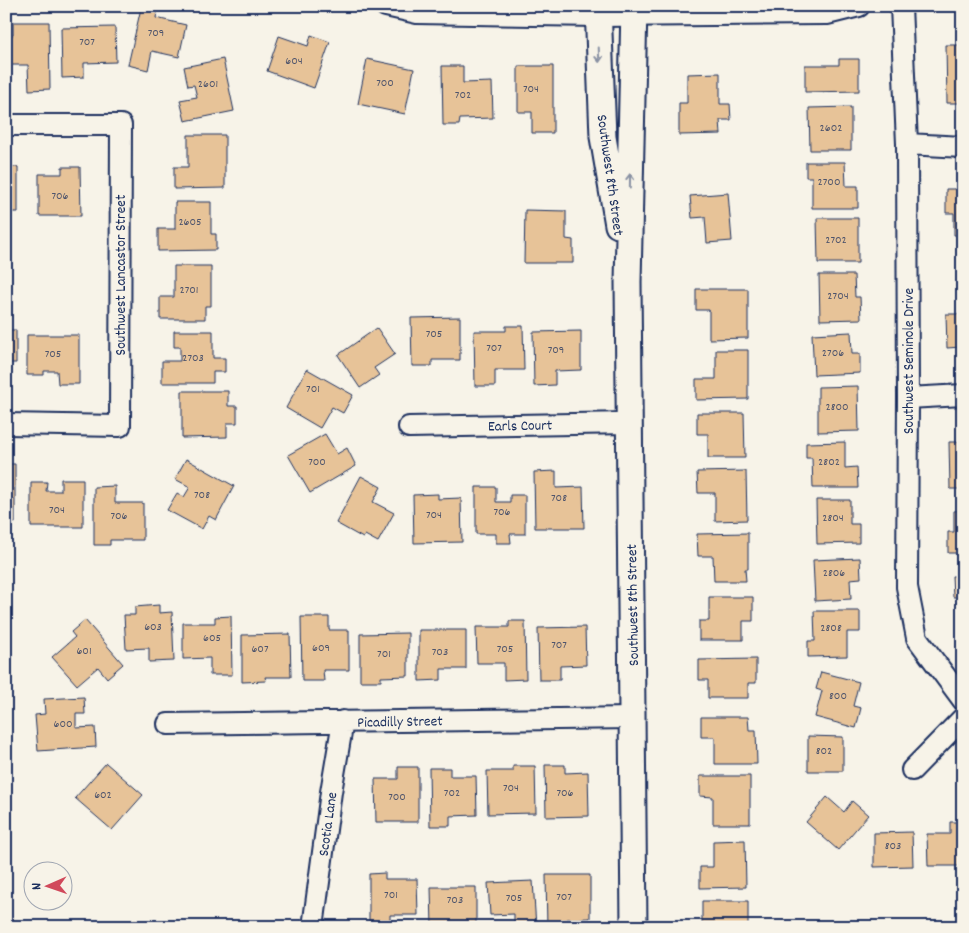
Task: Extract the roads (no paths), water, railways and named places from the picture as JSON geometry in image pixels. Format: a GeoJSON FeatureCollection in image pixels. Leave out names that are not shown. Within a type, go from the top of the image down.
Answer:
{"type":"FeatureCollection","features":[{"type":"Feature","properties":{"kind":"street"},"geometry":{"type":"LineString","coordinates":[[386,6],[417,13],[634,11],[827,14],[859,6]]}},
{"type":"Feature","properties":{"kind":"street","name":"Southwest Seminole Drive"},"geometry":{"type":"LineString","coordinates":[[901,6],[907,144],[907,587],[916,638],[963,700]]}},
{"type":"Feature","properties":{"kind":"street","name":"Southwest 8th Street"},"geometry":{"type":"LineString","coordinates":[[598,11],[603,137],[628,282]]}},
{"type":"Feature","properties":{"kind":"street","name":"Southwest 8th Street"},"geometry":{"type":"LineString","coordinates":[[634,11],[628,282],[634,927]]}},
{"type":"Feature","properties":{"kind":"street","name":"Southwest Lancastor Street"},"geometry":{"type":"LineString","coordinates":[[6,125],[120,125],[120,426],[6,424]]}},
{"type":"Feature","properties":{"kind":"street"},"geometry":{"type":"LineString","coordinates":[[907,144],[963,147]]}},
{"type":"Feature","properties":{"kind":"street"},"geometry":{"type":"LineString","coordinates":[[908,398],[963,395]]}},
{"type":"Feature","properties":{"kind":"street","name":"Earls Court"},"geometry":{"type":"LineString","coordinates":[[409,427],[630,423]]}},
{"type":"Feature","properties":{"kind":"street","name":"Picadilly Street"},"geometry":{"type":"LineString","coordinates":[[168,724],[633,718]]}},
{"type":"Feature","properties":{"kind":"street"},"geometry":{"type":"LineString","coordinates":[[912,770],[963,718]]}},
{"type":"Feature","properties":{"kind":"street","name":"Scotia Lane"},"geometry":{"type":"LineString","coordinates":[[313,927],[331,792],[343,722]]}}]}
